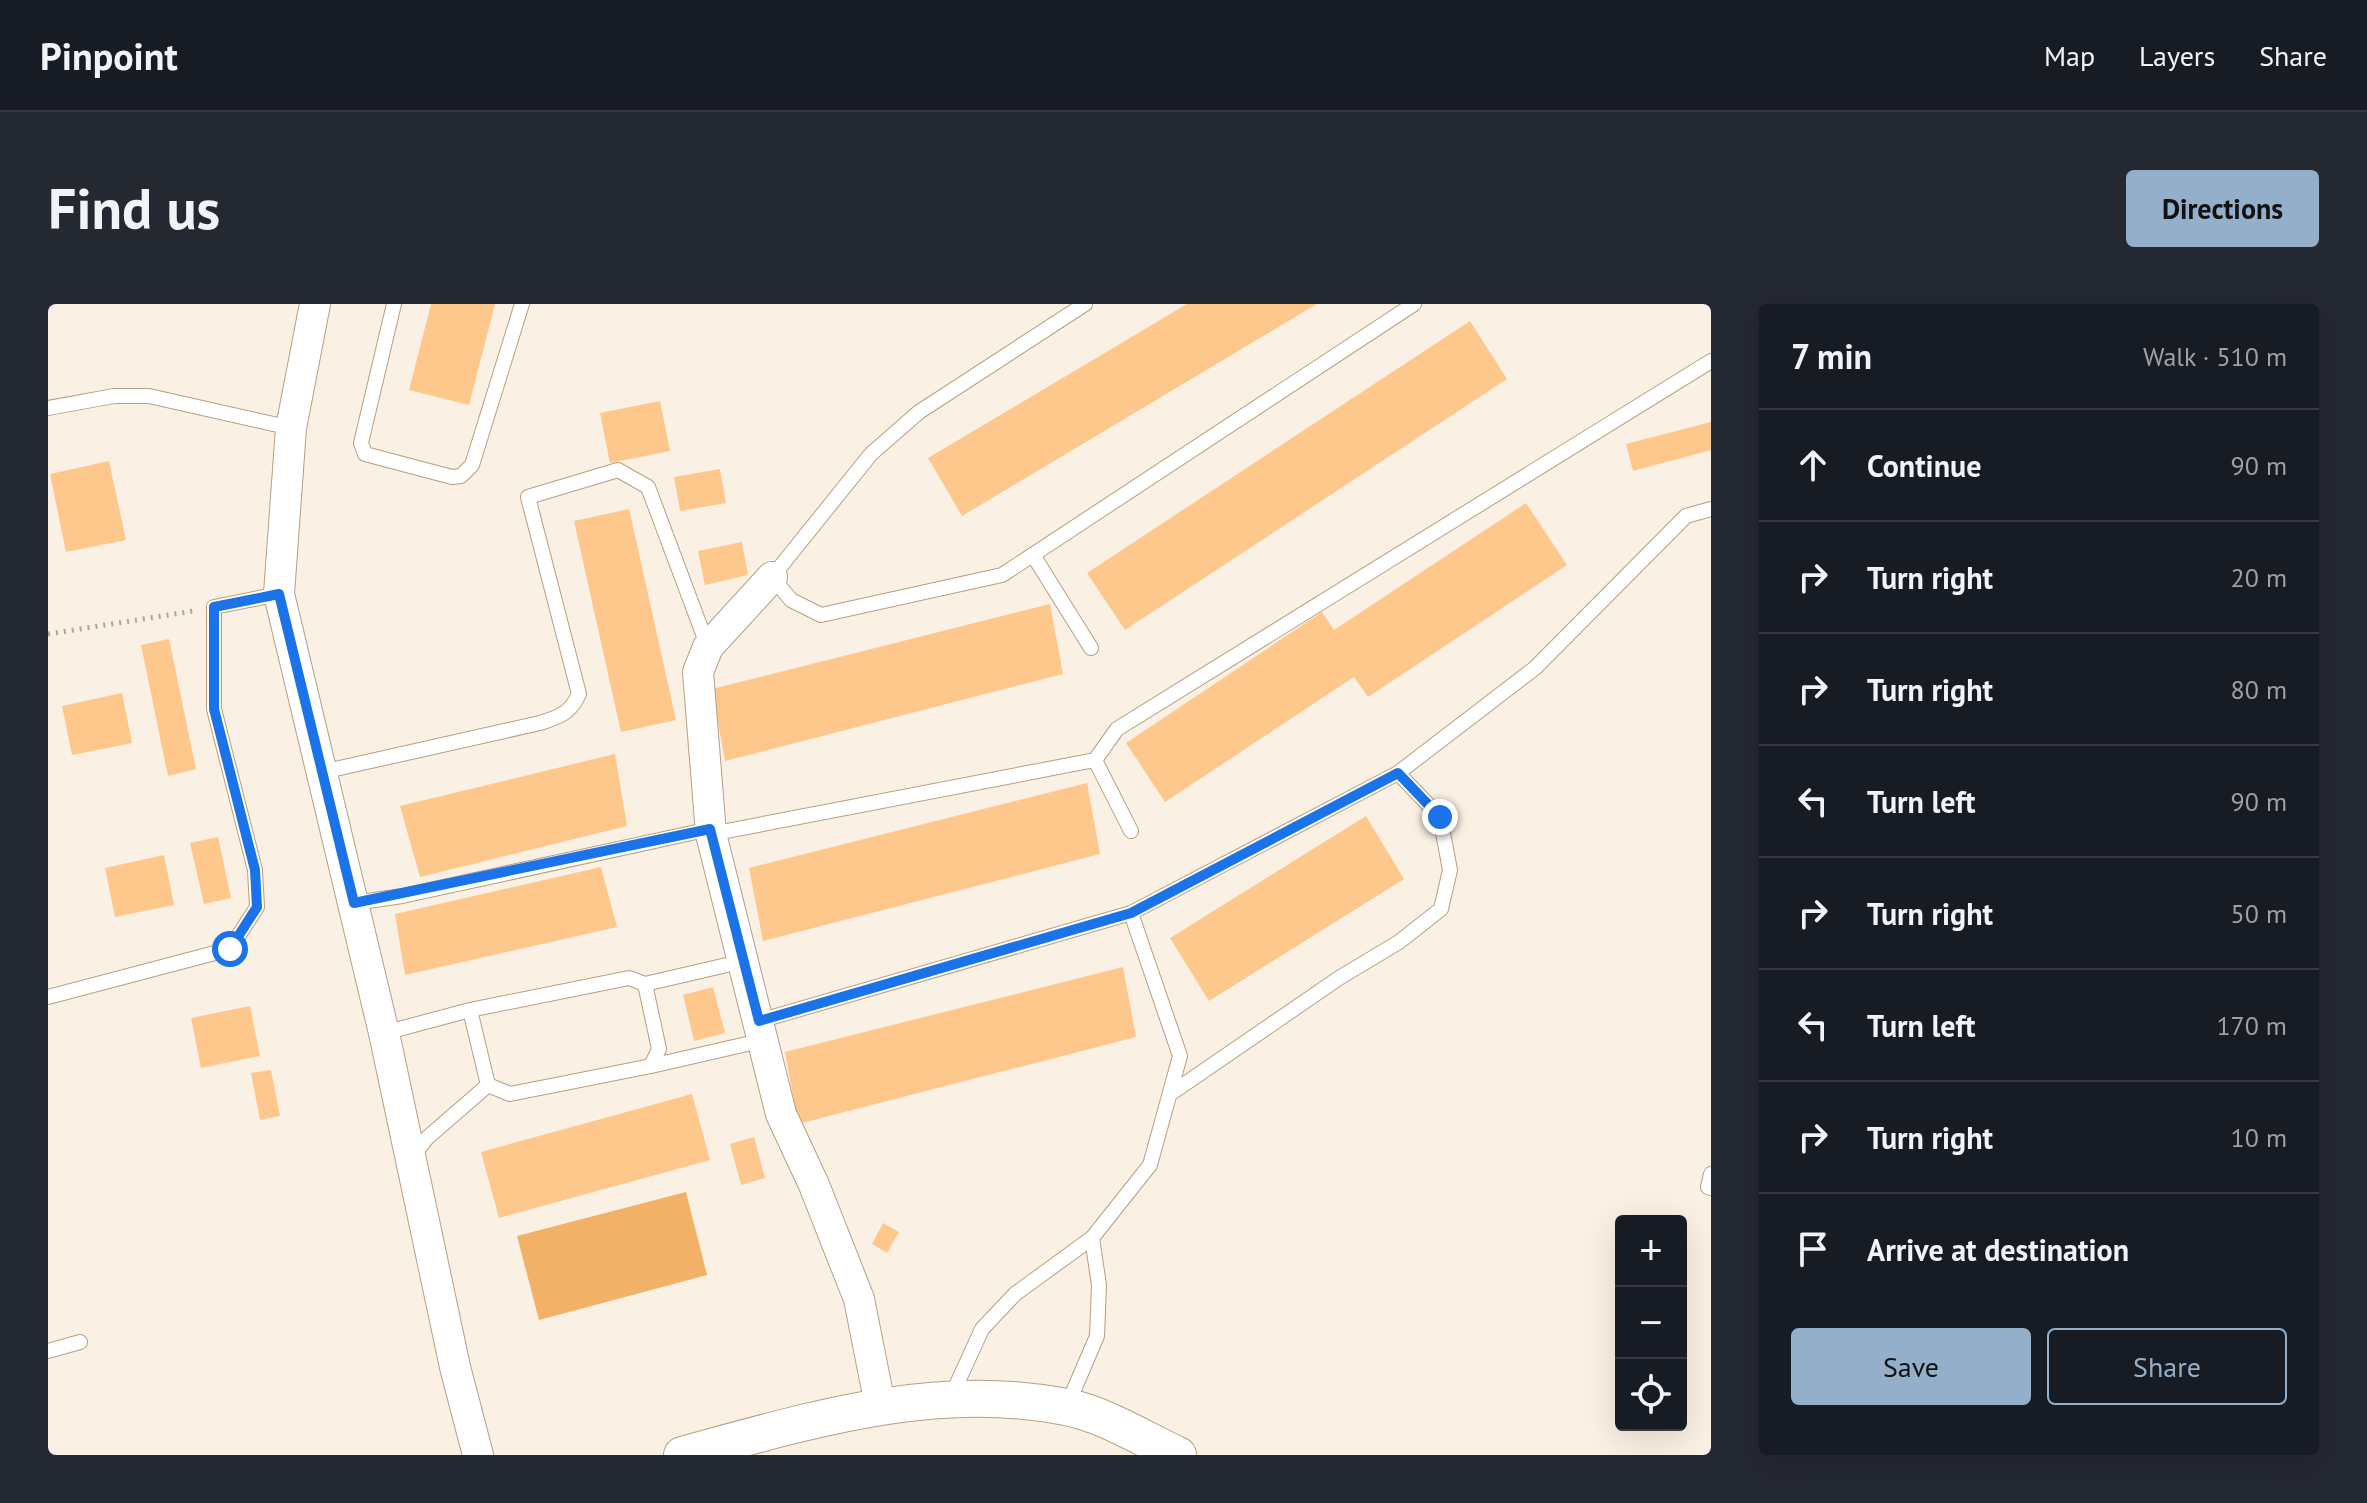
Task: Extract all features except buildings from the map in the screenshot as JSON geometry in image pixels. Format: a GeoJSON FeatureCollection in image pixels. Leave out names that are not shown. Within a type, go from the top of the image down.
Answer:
{"type":"FeatureCollection","features":[{"type":"Feature","properties":{"kind":"street"},"geometry":{"type":"LineString","coordinates":[[315,304],[291,428],[279,594],[354,903],[455,1367],[478,1455]]}},
{"type":"Feature","properties":{"kind":"street"},"geometry":{"type":"LineString","coordinates":[[772,577],[708,647],[698,672],[710,832],[781,1114],[814,1185],[859,1299],[880,1405]]}},
{"type":"Feature","properties":{"kind":"street"},"geometry":{"type":"LineString","coordinates":[[682,1455],[757,1445],[880,1405],[951,1397],[1067,1407],[1178,1455]]}},
{"type":"Feature","properties":{"kind":"lane"},"geometry":{"type":"LineString","coordinates":[[394,304],[361,443],[365,454],[452,477],[461,476],[472,465],[522,304]]}},
{"type":"Feature","properties":{"kind":"lane"},"geometry":{"type":"LineString","coordinates":[[1085,304],[919,412],[871,454],[772,577],[791,600],[821,615],[1002,575],[1414,304]]}},
{"type":"Feature","properties":{"kind":"lane"},"geometry":{"type":"LineString","coordinates":[[354,903],[1095,760],[1117,729],[1711,361]]}},
{"type":"Feature","properties":{"kind":"lane"},"geometry":{"type":"LineString","coordinates":[[48,408],[114,396],[149,396],[291,428]]}},
{"type":"Feature","properties":{"kind":"lane"},"geometry":{"type":"LineString","coordinates":[[322,772],[540,723],[561,717],[573,708],[579,694],[528,497],[618,470],[648,487],[708,647]]}},
{"type":"Feature","properties":{"kind":"lane"},"geometry":{"type":"LineString","coordinates":[[488,1085],[510,1094],[651,1066],[1131,913],[1398,773],[1535,668],[1686,516],[1711,509]]}},
{"type":"Feature","properties":{"kind":"lane"},"geometry":{"type":"LineString","coordinates":[[1033,555],[1091,648]]}},
{"type":"Feature","properties":{"kind":"lane"},"geometry":{"type":"LineString","coordinates":[[48,997],[230,949],[257,907],[255,870],[214,709],[214,607],[279,594]]}},
{"type":"Feature","properties":{"kind":"lane"},"geometry":{"type":"LineString","coordinates":[[1095,760],[1131,831]]}},
{"type":"Feature","properties":{"kind":"lane"},"geometry":{"type":"LineString","coordinates":[[1173,1092],[1339,978],[1399,942],[1441,909],[1450,870],[1440,817],[1398,773]]}},
{"type":"Feature","properties":{"kind":"lane"},"geometry":{"type":"LineString","coordinates":[[951,1397],[982,1329],[1015,1294],[1092,1238],[1150,1165],[1173,1092],[1180,1056],[1131,913]]}},
{"type":"Feature","properties":{"kind":"lane"},"geometry":{"type":"LineString","coordinates":[[384,1033],[470,1010],[629,978],[645,984],[744,961]]}},
{"type":"Feature","properties":{"kind":"lane"},"geometry":{"type":"LineString","coordinates":[[645,984],[659,1049],[651,1066]]}},
{"type":"Feature","properties":{"kind":"lane"},"geometry":{"type":"LineString","coordinates":[[470,1010],[488,1085]]}},
{"type":"Feature","properties":{"kind":"lane"},"geometry":{"type":"LineString","coordinates":[[410,1159],[427,1138],[488,1085]]}},
{"type":"Feature","properties":{"kind":"lane"},"geometry":{"type":"LineString","coordinates":[[1711,1174],[1711,1188]]}},
{"type":"Feature","properties":{"kind":"lane"},"geometry":{"type":"LineString","coordinates":[[1067,1407],[1097,1336],[1099,1285],[1092,1238]]}},
{"type":"Feature","properties":{"kind":"lane"},"geometry":{"type":"LineString","coordinates":[[48,1351],[80,1342]]}},
{"type":"Feature","properties":{"kind":"path"},"geometry":{"type":"LineString","coordinates":[[48,634],[214,607]]}},
{"type":"Feature","properties":{"kind":"shaded area"},"geometry":{"type":"Polygon","coordinates":[[[686,1192],[707,1275],[539,1320],[517,1236],[686,1192]]]}},
{"type":"Feature","properties":{"kind":"route"},"geometry":{"type":"LineString","coordinates":[[230,949],[257,907],[255,870],[214,709],[214,607],[279,594],[354,903],[402,896],[710,829],[759,1021],[1131,913],[1398,773],[1440,817]]}}]}
